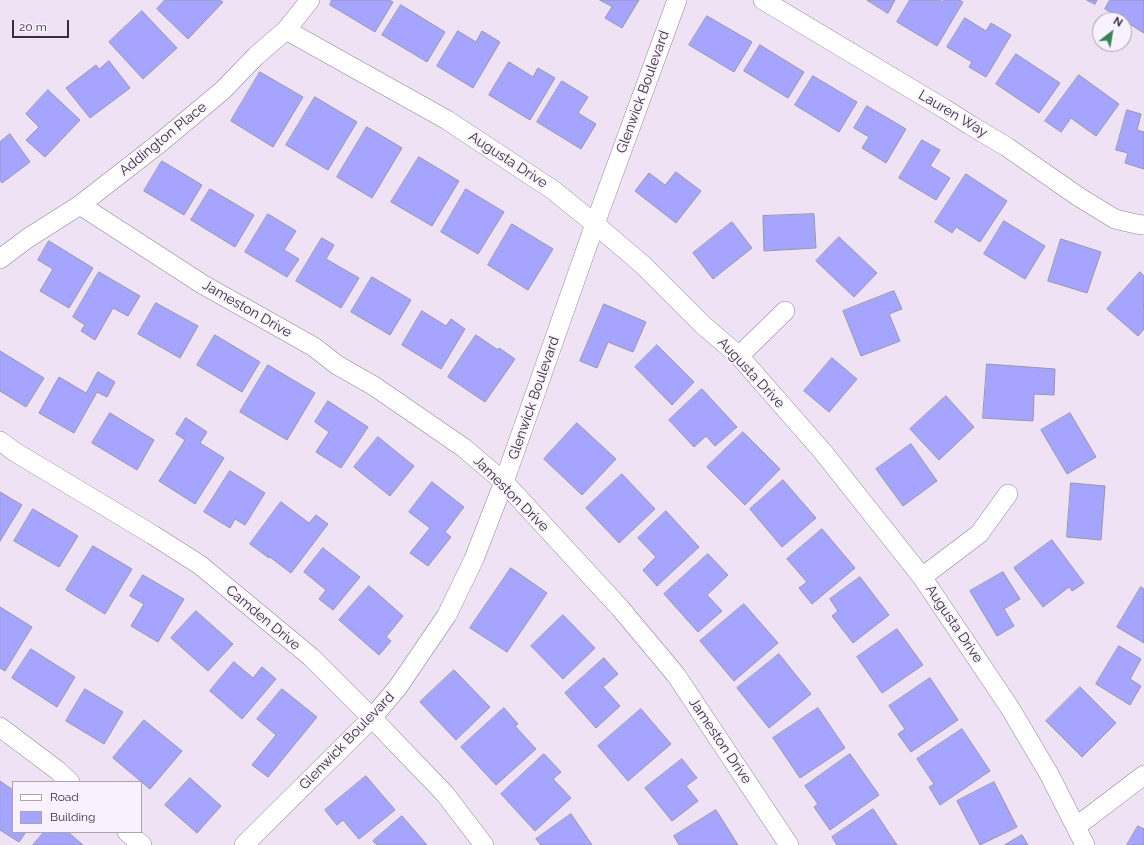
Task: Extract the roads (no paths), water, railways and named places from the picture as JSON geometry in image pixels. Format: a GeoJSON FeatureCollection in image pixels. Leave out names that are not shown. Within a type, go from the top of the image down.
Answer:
{"type":"FeatureCollection","features":[{"type":"Feature","properties":{"kind":"street","name":"Addington Place"},"geometry":{"type":"LineString","coordinates":[[0,259],[28,238],[80,205],[161,142],[224,90],[256,56],[286,30],[310,0]]}},
{"type":"Feature","properties":{"kind":"street","name":"Glenwick Boulevard"},"geometry":{"type":"LineString","coordinates":[[244,845],[372,718],[398,687],[447,615],[474,559],[504,482],[595,224],[677,0]]}},
{"type":"Feature","properties":{"kind":"street","name":"Lauren Way"},"geometry":{"type":"LineString","coordinates":[[763,0],[945,108],[1007,147],[1079,197],[1115,219],[1144,225]]}},
{"type":"Feature","properties":{"kind":"street","name":"Augusta Drive"},"geometry":{"type":"LineString","coordinates":[[286,30],[447,120],[553,190],[643,265],[703,325],[738,356],[823,452],[922,577],[1010,708],[1049,774],[1077,826],[1085,845]]}},
{"type":"Feature","properties":{"kind":"street","name":"Jameston Drive"},"geometry":{"type":"LineString","coordinates":[[80,205],[202,284],[314,347],[337,365],[374,386],[464,448],[504,482],[620,608],[676,675],[789,845]]}},
{"type":"Feature","properties":{"kind":"street"},"geometry":{"type":"LineString","coordinates":[[738,356],[785,311]]}},
{"type":"Feature","properties":{"kind":"street","name":"Camden Drive"},"geometry":{"type":"LineString","coordinates":[[0,441],[15,452],[200,565],[311,657],[445,794],[484,845]]}},
{"type":"Feature","properties":{"kind":"street"},"geometry":{"type":"LineString","coordinates":[[922,577],[979,534],[1008,494]]}},
{"type":"Feature","properties":{"kind":"street"},"geometry":{"type":"LineString","coordinates":[[0,727],[57,770],[69,781]]}},
{"type":"Feature","properties":{"kind":"street"},"geometry":{"type":"LineString","coordinates":[[1077,826],[1144,775]]}},
{"type":"Feature","properties":{"kind":"street"},"geometry":{"type":"LineString","coordinates":[[128,833],[142,845]]}}]}
